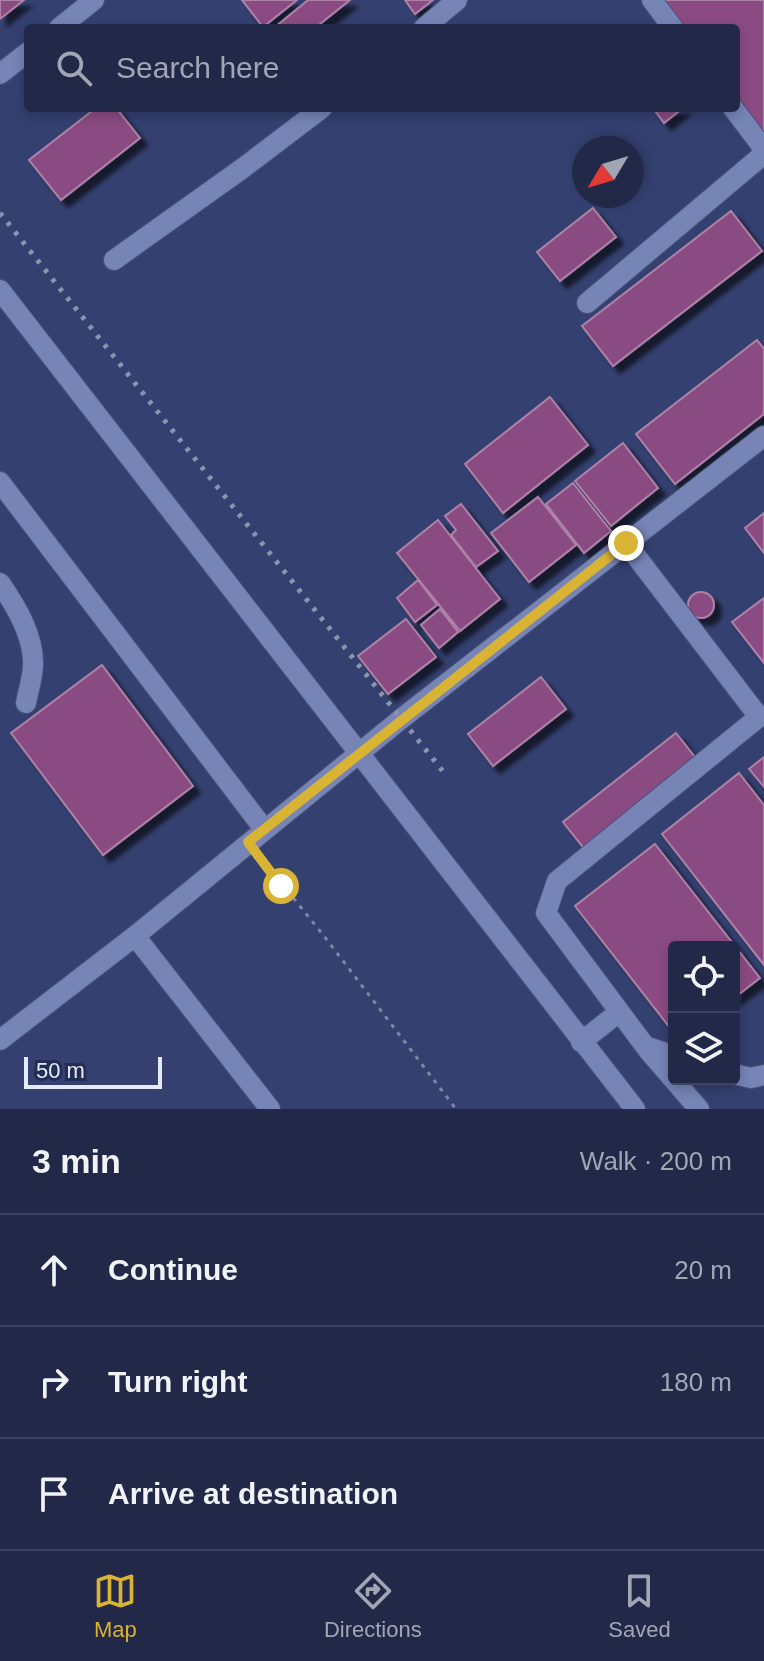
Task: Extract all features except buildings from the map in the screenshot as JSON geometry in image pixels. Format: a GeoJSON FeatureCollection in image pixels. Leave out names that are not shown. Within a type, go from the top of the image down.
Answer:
{"type":"FeatureCollection","features":[{"type":"Feature","properties":{"kind":"lane"},"geometry":{"type":"LineString","coordinates":[[64,24],[94,0]]}},
{"type":"Feature","properties":{"kind":"lane"},"geometry":{"type":"LineString","coordinates":[[429,24],[457,0]]}},
{"type":"Feature","properties":{"kind":"lane"},"geometry":{"type":"LineString","coordinates":[[652,0],[670,24]]}},
{"type":"Feature","properties":{"kind":"lane"},"geometry":{"type":"LineString","coordinates":[[0,74],[24,55]]}},
{"type":"Feature","properties":{"kind":"lane"},"geometry":{"type":"LineString","coordinates":[[114,260],[317,112]]}},
{"type":"Feature","properties":{"kind":"lane"},"geometry":{"type":"LineString","coordinates":[[587,303],[764,152],[736,112]]}},
{"type":"Feature","properties":{"kind":"lane"},"geometry":{"type":"LineString","coordinates":[[0,290],[635,1109]]}},
{"type":"Feature","properties":{"kind":"lane"},"geometry":{"type":"LineString","coordinates":[[0,1040],[764,436]]}},
{"type":"Feature","properties":{"kind":"lane"},"geometry":{"type":"LineString","coordinates":[[0,482],[267,826]]}},
{"type":"Feature","properties":{"kind":"lane"},"geometry":{"type":"LineString","coordinates":[[626,543],[761,714],[557,881],[546,913],[618,1013],[699,1109]]}},
{"type":"Feature","properties":{"kind":"lane"},"geometry":{"type":"LineString","coordinates":[[0,583],[16,605],[34,665],[26,703]]}},
{"type":"Feature","properties":{"kind":"lane"},"geometry":{"type":"LineString","coordinates":[[135,936],[270,1109]]}},
{"type":"Feature","properties":{"kind":"lane"},"geometry":{"type":"LineString","coordinates":[[581,1042],[618,1013]]}},
{"type":"Feature","properties":{"kind":"lane"},"geometry":{"type":"LineString","coordinates":[[645,1046],[668,1054]]}},
{"type":"Feature","properties":{"kind":"lane"},"geometry":{"type":"LineString","coordinates":[[740,1075],[751,1078],[764,1075]]}},
{"type":"Feature","properties":{"kind":"path"},"geometry":{"type":"LineString","coordinates":[[267,826],[456,1109]]}},
{"type":"Feature","properties":{"kind":"shaded area"},"geometry":{"type":"Polygon","coordinates":[[[0,0],[764,0],[764,1109],[0,1109],[0,0]]]}},
{"type":"Feature","properties":{"kind":"railway"},"geometry":{"type":"LineString","coordinates":[[0,213],[445,774]]}},
{"type":"Feature","properties":{"kind":"route"},"geometry":{"type":"LineString","coordinates":[[281,886],[248,842],[626,543]]}}]}
